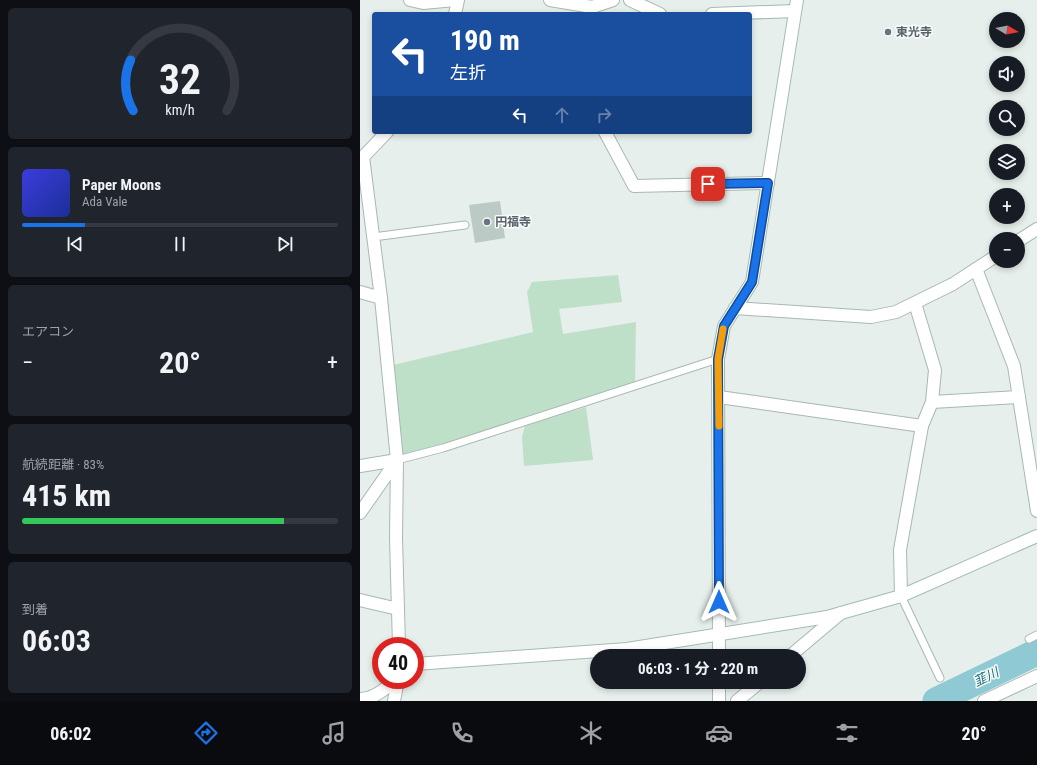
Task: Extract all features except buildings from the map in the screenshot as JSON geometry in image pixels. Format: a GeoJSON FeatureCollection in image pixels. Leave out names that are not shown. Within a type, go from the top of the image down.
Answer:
{"type":"FeatureCollection","features":[{"type":"Feature","properties":{"kind":"street"},"geometry":{"type":"LineString","coordinates":[[410,0],[423,3],[455,0]]}},
{"type":"Feature","properties":{"kind":"street"},"geometry":{"type":"LineString","coordinates":[[455,12],[458,0]]}},
{"type":"Feature","properties":{"kind":"street"},"geometry":{"type":"LineString","coordinates":[[550,0],[591,11],[613,0]]}},
{"type":"Feature","properties":{"kind":"street"},"geometry":{"type":"LineString","coordinates":[[630,0],[656,12]]}},
{"type":"Feature","properties":{"kind":"street"},"geometry":{"type":"LineString","coordinates":[[719,649],[718,359],[724,326],[752,282],[796,6],[733,12]]}},
{"type":"Feature","properties":{"kind":"street"},"geometry":{"type":"LineString","coordinates":[[386,134],[362,156],[381,298],[397,460],[396,538],[399,637]]}},
{"type":"Feature","properties":{"kind":"street"},"geometry":{"type":"LineString","coordinates":[[606,134],[634,186],[768,183]]}},
{"type":"Feature","properties":{"kind":"street"},"geometry":{"type":"LineString","coordinates":[[1025,237],[1037,229]]}},
{"type":"Feature","properties":{"kind":"street"},"geometry":{"type":"LineString","coordinates":[[735,308],[871,317],[896,312],[915,303],[953,284],[989,261]]}},
{"type":"Feature","properties":{"kind":"street"},"geometry":{"type":"LineString","coordinates":[[976,269],[1014,366],[1037,511]]}},
{"type":"Feature","properties":{"kind":"street"},"geometry":{"type":"LineString","coordinates":[[360,292],[381,298]]}},
{"type":"Feature","properties":{"kind":"street"},"geometry":{"type":"LineString","coordinates":[[900,596],[900,550],[922,426],[932,402],[935,370],[915,303]]}},
{"type":"Feature","properties":{"kind":"street"},"geometry":{"type":"LineString","coordinates":[[719,397],[922,426]]}},
{"type":"Feature","properties":{"kind":"street"},"geometry":{"type":"LineString","coordinates":[[932,402],[1019,397]]}},
{"type":"Feature","properties":{"kind":"street"},"geometry":{"type":"LineString","coordinates":[[360,466],[397,460]]}},
{"type":"Feature","properties":{"kind":"street"},"geometry":{"type":"LineString","coordinates":[[360,513],[397,460]]}},
{"type":"Feature","properties":{"kind":"street"},"geometry":{"type":"LineString","coordinates":[[424,663],[627,649],[719,633],[827,617],[900,596],[1037,536]]}},
{"type":"Feature","properties":{"kind":"street"},"geometry":{"type":"LineString","coordinates":[[360,600],[398,608]]}},
{"type":"Feature","properties":{"kind":"street"},"geometry":{"type":"LineString","coordinates":[[798,649],[841,613]]}},
{"type":"Feature","properties":{"kind":"street"},"geometry":{"type":"LineString","coordinates":[[984,701],[1037,676]]}},
{"type":"Feature","properties":{"kind":"street"},"geometry":{"type":"LineString","coordinates":[[360,699],[366,699],[385,689]]}},
{"type":"Feature","properties":{"kind":"street"},"geometry":{"type":"LineString","coordinates":[[394,701],[396,689]]}},
{"type":"Feature","properties":{"kind":"street"},"geometry":{"type":"LineString","coordinates":[[719,689],[719,701]]}},
{"type":"Feature","properties":{"kind":"street"},"geometry":{"type":"LineString","coordinates":[[737,701],[752,689]]}},
{"type":"Feature","properties":{"kind":"lane"},"geometry":{"type":"LineString","coordinates":[[373,237],[465,225]]}},
{"type":"Feature","properties":{"kind":"lane"},"geometry":{"type":"LineString","coordinates":[[397,460],[442,448],[718,359]]}},
{"type":"Feature","properties":{"kind":"lane"},"geometry":{"type":"LineString","coordinates":[[900,596],[940,678]]}},
{"type":"Feature","properties":{"kind":"lane"},"geometry":{"type":"LineString","coordinates":[[1029,638],[1037,635]]}},
{"type":"Feature","properties":{"kind":"green space"},"geometry":{"type":"Polygon","coordinates":[[[618,275],[622,302],[559,309],[563,334],[636,322],[635,383],[403,456],[393,365],[533,332],[527,292],[532,282],[618,275]]]}},
{"type":"Feature","properties":{"kind":"green space"},"geometry":{"type":"Polygon","coordinates":[[[586,407],[593,460],[524,466],[522,437],[525,425],[586,407]]]}},
{"type":"Feature","properties":{"kind":"waterway","name":"韮川"},"geometry":{"type":"LineString","coordinates":[[936,701],[1037,652]]}},
{"type":"Feature","properties":{"kind":"slow traffic"},"geometry":{"type":"LineString","coordinates":[[719,426],[718,359],[723,329]]}},
{"type":"Feature","properties":{"kind":"place","name":"東光寺"},"geometry":{"type":"Point","coordinates":[888,32]}},
{"type":"Feature","properties":{"kind":"place","name":"円福寺"},"geometry":{"type":"Point","coordinates":[487,222]}},
{"type":"Feature","properties":{"kind":"route"},"geometry":{"type":"LineString","coordinates":[[708,184],[768,183],[752,282],[724,326],[718,359],[719,602]]}}]}
